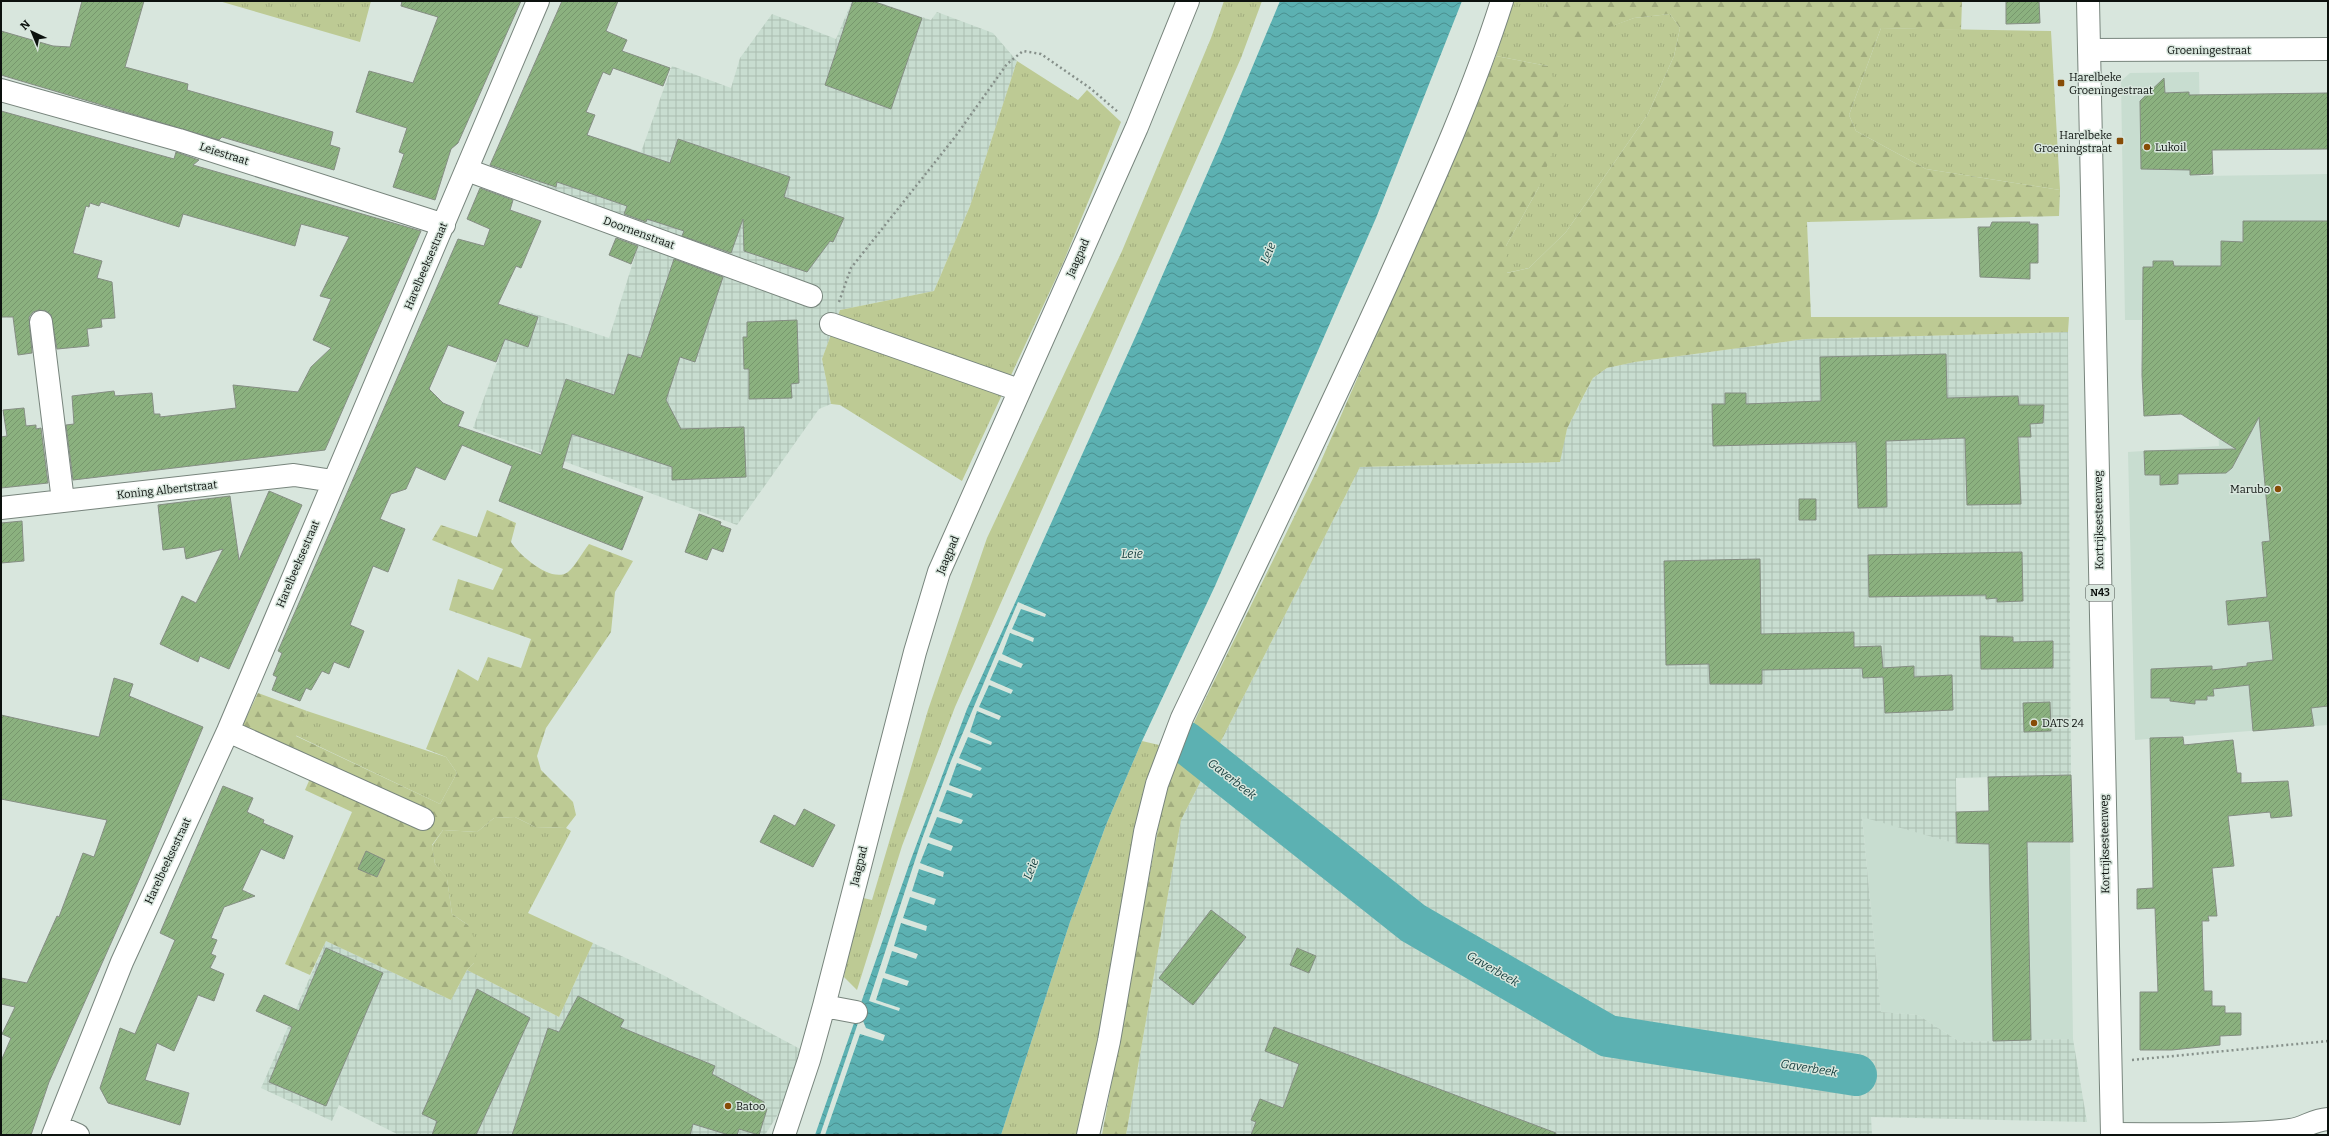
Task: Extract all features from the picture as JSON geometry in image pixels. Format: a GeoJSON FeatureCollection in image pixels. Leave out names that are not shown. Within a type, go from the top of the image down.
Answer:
{"type":"FeatureCollection","features":[{"type":"Feature","properties":{"kind":"street","name":"Harelbeeksestraat"},"geometry":{"type":"LineString","coordinates":[[55,1131],[122,962],[228,731],[538,1]]}},
{"type":"Feature","properties":{"kind":"street","name":"Jaagpad"},"geometry":{"type":"LineString","coordinates":[[784,1135],[807,1066],[824,1006],[914,652],[939,572],[1137,127],[1188,1]]}},
{"type":"Feature","properties":{"kind":"street"},"geometry":{"type":"LineString","coordinates":[[1088,1135],[1109,1041],[1145,832],[1168,751],[1182,718],[1336,396],[1430,188],[1466,101],[1502,1]]}},
{"type":"Feature","properties":{"kind":"street","name":"Kortrijksesteenweg"},"geometry":{"type":"LineString","coordinates":[[2088,1],[2112,1134]]}},
{"type":"Feature","properties":{"kind":"street","name":"Groeningestraat"},"geometry":{"type":"LineString","coordinates":[[2089,50],[2328,49]]}},
{"type":"Feature","properties":{"kind":"street","name":"Leiestraat"},"geometry":{"type":"LineString","coordinates":[[1,90],[179,140],[444,225]]}},
{"type":"Feature","properties":{"kind":"street","name":"Doornenstraat"},"geometry":{"type":"LineString","coordinates":[[467,170],[811,296]]}},
{"type":"Feature","properties":{"kind":"street"},"geometry":{"type":"LineString","coordinates":[[40,322],[63,502]]}},
{"type":"Feature","properties":{"kind":"street"},"geometry":{"type":"LineString","coordinates":[[831,324],[1019,390]]}},
{"type":"Feature","properties":{"kind":"street","name":"Koning Albertstraat"},"geometry":{"type":"LineString","coordinates":[[1,508],[294,476],[333,481]]}},
{"type":"Feature","properties":{"kind":"street"},"geometry":{"type":"LineString","coordinates":[[228,731],[423,819]]}},
{"type":"Feature","properties":{"kind":"street"},"geometry":{"type":"LineString","coordinates":[[824,1006],[856,1012]]}},
{"type":"Feature","properties":{"kind":"street"},"geometry":{"type":"LineString","coordinates":[[2112,1134],[2250,1133],[2293,1130],[2315,1119],[2328,1118]]}},
{"type":"Feature","properties":{"kind":"street"},"geometry":{"type":"LineString","coordinates":[[55,1131],[78,1135]]}},
{"type":"Feature","properties":{"kind":"path"},"geometry":{"type":"LineString","coordinates":[[831,324],[851,268],[955,137],[1007,64],[1023,51],[1041,54],[1090,88],[1137,127]]}},
{"type":"Feature","properties":{"kind":"path"},"geometry":{"type":"LineString","coordinates":[[2110,1062],[2328,1041]]}},
{"type":"Feature","properties":{"kind":"shaded area"},"geometry":{"type":"Polygon","coordinates":[[[852,1],[875,1],[931,20],[937,12],[993,33],[1017,61],[970,206],[934,291],[840,310],[822,359],[831,404],[819,409],[737,525],[473,428],[517,308],[609,338],[640,240],[483,184],[490,164],[556,187],[573,130],[641,152],[672,66],[731,88],[740,58],[772,14],[836,39],[852,1]]]}},
{"type":"Feature","properties":{"kind":"shaded area"},"geometry":{"type":"Polygon","coordinates":[[[2199,72],[2201,176],[2328,174],[2328,725],[2135,740],[2128,452],[2219,446],[2218,429],[2224,320],[2125,320],[2121,81],[2130,73],[2199,72]]]}},
{"type":"Feature","properties":{"kind":"shaded area"},"geometry":{"type":"Polygon","coordinates":[[[2068,332],[2071,775],[1956,778],[1957,844],[1862,817],[1881,1012],[1918,1015],[1960,1042],[2073,1039],[2087,1122],[1871,1117],[1872,1135],[1126,1135],[1181,820],[1360,467],[1559,462],[1567,429],[1593,378],[1607,368],[1635,362],[1806,339],[2068,332]]]}},
{"type":"Feature","properties":{"kind":"shaded area"},"geometry":{"type":"Polygon","coordinates":[[[1862,816],[1957,844],[2070,842],[2073,1039],[1960,1042],[1918,1015],[1881,1012],[1862,816]]]}},
{"type":"Feature","properties":{"kind":"shaded area"},"geometry":{"type":"Polygon","coordinates":[[[326,941],[451,1000],[467,970],[559,1017],[593,943],[663,975],[802,1050],[797,1084],[765,1135],[399,1135],[339,1105],[332,1121],[261,1088],[326,941]]]}},
{"type":"Feature","properties":{"kind":"green space"},"geometry":{"type":"Polygon","coordinates":[[[219,1],[371,1],[360,42],[219,1]]]}},
{"type":"Feature","properties":{"kind":"green space"},"geometry":{"type":"Polygon","coordinates":[[[1224,1],[1262,1],[1241,58],[955,707],[902,846],[857,990],[844,977],[859,897],[872,900],[928,710],[987,538],[1122,251],[1211,38],[1224,1]]]}},
{"type":"Feature","properties":{"kind":"green space"},"geometry":{"type":"Polygon","coordinates":[[[1513,1],[1547,1],[1545,9],[1581,37],[1634,18],[1670,14],[1680,28],[1674,56],[1648,114],[1566,232],[1529,268],[1506,273],[1506,246],[1539,187],[1548,66],[1496,56],[1513,1]]]}},
{"type":"Feature","properties":{"kind":"green space"},"geometry":{"type":"Polygon","coordinates":[[[1547,1],[1962,1],[1961,30],[1881,28],[1849,115],[1856,131],[1926,169],[2060,190],[2059,216],[1807,222],[1811,317],[2069,317],[2068,332],[1806,339],[1635,362],[1607,368],[1593,378],[1567,429],[1560,462],[1360,467],[1181,820],[1126,1135],[1102,1135],[1166,785],[1197,716],[1318,468],[1463,137],[1496,56],[1548,66],[1565,104],[1557,140],[1539,187],[1506,246],[1507,273],[1529,268],[1566,232],[1648,114],[1674,56],[1680,28],[1670,14],[1634,18],[1581,38],[1560,37],[1545,9],[1547,1]]]}},
{"type":"Feature","properties":{"kind":"green space"},"geometry":{"type":"Polygon","coordinates":[[[1881,28],[2051,31],[2060,190],[1926,169],[1856,131],[1849,115],[1881,28]]]}},
{"type":"Feature","properties":{"kind":"green space"},"geometry":{"type":"Polygon","coordinates":[[[1017,61],[1078,100],[1087,90],[1121,122],[1063,263],[962,481],[840,405],[831,404],[822,359],[840,310],[934,291],[970,206],[1017,61]]]}},
{"type":"Feature","properties":{"kind":"green space"},"geometry":{"type":"Polygon","coordinates":[[[487,510],[516,523],[511,542],[515,548],[536,566],[553,574],[561,575],[568,572],[589,544],[633,561],[615,592],[611,632],[546,728],[537,756],[541,770],[573,802],[576,815],[566,828],[535,827],[515,817],[494,818],[477,832],[443,830],[432,845],[435,864],[447,878],[452,914],[468,925],[478,947],[474,963],[467,970],[451,1000],[326,941],[310,975],[285,964],[352,812],[305,790],[312,774],[235,741],[258,693],[307,711],[296,736],[440,804],[457,773],[446,757],[426,749],[458,669],[478,681],[488,657],[521,668],[531,639],[449,610],[458,579],[493,590],[503,569],[432,540],[441,525],[477,537],[487,510]]]}},
{"type":"Feature","properties":{"kind":"green space"},"geometry":{"type":"Polygon","coordinates":[[[307,711],[446,757],[457,773],[440,804],[295,735],[307,711]]]}},
{"type":"Feature","properties":{"kind":"green space"},"geometry":{"type":"Polygon","coordinates":[[[1142,741],[1159,745],[1136,826],[1087,1102],[1079,1135],[1001,1135],[1070,922],[1106,825],[1142,741]]]}},
{"type":"Feature","properties":{"kind":"green space"},"geometry":{"type":"Polygon","coordinates":[[[515,817],[535,827],[566,828],[571,831],[528,913],[593,943],[559,1017],[467,970],[474,963],[468,925],[452,914],[447,879],[435,864],[432,846],[443,830],[477,832],[494,818],[515,817]]]}},
{"type":"Feature","properties":{"kind":"water","name":"Leie"},"geometry":{"type":"Polygon","coordinates":[[[1280,1],[1462,1],[1376,218],[1215,586],[1142,741],[1106,825],[1070,922],[1001,1135],[815,1135],[910,862],[967,709],[1138,331],[1221,142],[1280,1]]]}},
{"type":"Feature","properties":{"kind":"pier"},"geometry":{"type":"Polygon","coordinates":[[[1018,602],[1046,614],[1045,617],[1021,609],[1012,629],[1034,638],[1033,642],[1010,633],[1002,654],[1023,664],[1021,668],[999,660],[990,680],[1013,690],[1011,694],[989,685],[979,707],[1001,716],[999,720],[977,711],[970,732],[992,742],[991,745],[968,737],[959,758],[982,768],[980,771],[957,763],[949,785],[973,794],[971,798],[947,790],[939,811],[963,820],[961,824],[937,817],[929,837],[953,846],[951,851],[928,843],[920,863],[944,872],[943,877],[919,869],[912,891],[936,899],[934,905],[910,897],[903,918],[927,926],[926,931],[901,923],[894,946],[918,954],[916,959],[892,951],[885,973],[909,981],[907,986],[883,978],[876,1000],[900,1008],[899,1011],[869,1001],[922,839],[951,761],[1018,602]]]}},
{"type":"Feature","properties":{"kind":"pier"},"geometry":{"type":"Polygon","coordinates":[[[859,1020],[863,1021],[866,1028],[885,1035],[883,1041],[860,1034],[825,1135],[820,1135],[859,1020]]]}},
{"type":"Feature","properties":{"kind":"building"},"geometry":{"type":"Polygon","coordinates":[[[82,1],[144,1],[125,67],[188,84],[187,90],[333,132],[330,145],[340,148],[334,170],[222,137],[219,140],[1,75],[1,31],[53,46],[70,47],[82,1]]]}},
{"type":"Feature","properties":{"kind":"building"},"geometry":{"type":"Polygon","coordinates":[[[402,1],[521,1],[458,143],[451,149],[435,200],[393,187],[404,154],[399,152],[407,128],[356,112],[369,71],[413,83],[438,17],[401,6],[402,1]]]}},
{"type":"Feature","properties":{"kind":"building"},"geometry":{"type":"Polygon","coordinates":[[[562,1],[618,1],[606,31],[627,40],[622,51],[670,68],[663,86],[613,68],[610,75],[603,72],[586,112],[595,115],[587,135],[670,163],[678,139],[790,177],[784,197],[844,218],[833,242],[830,241],[807,272],[744,251],[743,219],[731,253],[682,236],[684,231],[647,219],[646,222],[624,214],[627,206],[557,182],[556,187],[490,165],[562,1]]]}},
{"type":"Feature","properties":{"kind":"building"},"geometry":{"type":"Polygon","coordinates":[[[853,1],[872,1],[922,18],[891,109],[825,85],[853,1]]]}},
{"type":"Feature","properties":{"kind":"building"},"geometry":{"type":"Polygon","coordinates":[[[2006,1],[2039,1],[2040,23],[2006,24],[2006,1]]]}},
{"type":"Feature","properties":{"kind":"building"},"geometry":{"type":"Polygon","coordinates":[[[2164,78],[2165,93],[2189,92],[2189,95],[2328,93],[2328,149],[2212,150],[2213,174],[2190,175],[2190,170],[2141,169],[2140,101],[2164,78]]]}},
{"type":"Feature","properties":{"kind":"building"},"geometry":{"type":"Polygon","coordinates":[[[1,111],[174,159],[176,152],[199,160],[193,165],[421,231],[325,450],[73,480],[66,425],[74,424],[72,396],[114,391],[115,396],[152,393],[154,414],[160,414],[160,417],[236,408],[233,385],[298,392],[311,367],[331,348],[313,340],[331,299],[320,296],[349,237],[301,224],[295,246],[183,214],[179,227],[101,202],[99,206],[90,203],[89,207],[86,206],[73,253],[102,261],[97,278],[112,282],[115,318],[101,319],[102,327],[87,329],[89,346],[57,349],[51,315],[46,311],[39,310],[33,312],[29,317],[32,353],[18,355],[13,317],[1,317],[1,111]]]}},
{"type":"Feature","properties":{"kind":"building"},"geometry":{"type":"Polygon","coordinates":[[[480,188],[513,200],[510,210],[541,221],[521,268],[516,266],[498,304],[538,317],[528,347],[505,339],[496,362],[448,345],[429,389],[443,403],[464,412],[458,426],[541,455],[566,379],[614,395],[628,354],[641,358],[674,259],[723,277],[695,362],[680,357],[666,400],[681,429],[744,427],[746,477],[672,480],[672,467],[572,434],[562,468],[643,497],[622,550],[499,501],[512,466],[462,445],[445,480],[416,467],[406,489],[391,494],[380,519],[405,529],[388,572],[373,566],[350,625],[364,631],[349,668],[334,662],[329,674],[322,671],[311,690],[306,688],[300,701],[272,690],[277,677],[273,675],[282,653],[278,651],[458,239],[484,246],[490,229],[467,219],[480,188]]]}},
{"type":"Feature","properties":{"kind":"building"},"geometry":{"type":"Polygon","coordinates":[[[2243,221],[2328,221],[2328,706],[2311,708],[2314,726],[2253,731],[2249,685],[2213,689],[2214,696],[2207,696],[2207,700],[2195,700],[2195,704],[2170,701],[2170,698],[2151,698],[2151,669],[2212,666],[2212,670],[2247,666],[2247,663],[2273,660],[2269,621],[2228,625],[2226,601],[2267,597],[2262,542],[2270,541],[2259,417],[2232,468],[2226,473],[2178,474],[2178,484],[2160,485],[2160,475],[2145,475],[2144,451],[2236,449],[2181,414],[2144,416],[2142,375],[2143,267],[2153,267],[2153,261],[2173,261],[2174,266],[2221,266],[2221,241],[2243,242],[2243,221]]]}},
{"type":"Feature","properties":{"kind":"building"},"geometry":{"type":"Polygon","coordinates":[[[1992,222],[2030,222],[2029,224],[2038,224],[2038,263],[2030,263],[2030,279],[1980,277],[1978,227],[1990,227],[1992,222]]]}},
{"type":"Feature","properties":{"kind":"building"},"geometry":{"type":"Polygon","coordinates":[[[616,238],[638,246],[631,264],[609,255],[616,238]]]}},
{"type":"Feature","properties":{"kind":"building"},"geometry":{"type":"Polygon","coordinates":[[[797,320],[799,383],[791,384],[792,398],[749,399],[749,369],[744,369],[743,337],[747,337],[747,322],[797,320]]]}},
{"type":"Feature","properties":{"kind":"building"},"geometry":{"type":"Polygon","coordinates":[[[1946,354],[1947,398],[2018,396],[2019,405],[2044,405],[2043,423],[2030,424],[2031,437],[2018,437],[2021,504],[1967,505],[1965,438],[1886,441],[1887,507],[1858,508],[1856,442],[1713,446],[1712,404],[1725,404],[1725,393],[1746,393],[1746,404],[1821,401],[1820,357],[1946,354]]]}},
{"type":"Feature","properties":{"kind":"building"},"geometry":{"type":"Polygon","coordinates":[[[24,408],[26,426],[36,425],[36,429],[41,428],[48,483],[1,488],[1,437],[7,436],[3,410],[24,408]]]}},
{"type":"Feature","properties":{"kind":"building"},"geometry":{"type":"Polygon","coordinates":[[[269,491],[302,505],[229,669],[200,656],[198,662],[160,644],[182,596],[196,603],[223,549],[186,559],[184,547],[163,550],[158,505],[230,496],[239,560],[269,491]]]}},
{"type":"Feature","properties":{"kind":"building"},"geometry":{"type":"Polygon","coordinates":[[[1799,499],[1816,499],[1816,520],[1799,520],[1799,499]]]}},
{"type":"Feature","properties":{"kind":"building"},"geometry":{"type":"Polygon","coordinates":[[[699,514],[721,522],[720,525],[731,529],[723,552],[712,548],[707,560],[685,552],[699,514]]]}},
{"type":"Feature","properties":{"kind":"building"},"geometry":{"type":"Polygon","coordinates":[[[22,521],[24,561],[1,563],[1,523],[22,521]]]}},
{"type":"Feature","properties":{"kind":"building"},"geometry":{"type":"Polygon","coordinates":[[[2022,552],[2023,601],[1997,602],[1997,598],[1986,599],[1986,595],[1869,597],[1868,555],[2022,552]]]}},
{"type":"Feature","properties":{"kind":"building"},"geometry":{"type":"Polygon","coordinates":[[[1760,559],[1761,634],[1854,632],[1854,647],[1881,646],[1883,668],[1914,666],[1914,677],[1952,675],[1953,710],[1885,713],[1883,677],[1863,678],[1862,668],[1762,670],[1762,684],[1710,684],[1709,664],[1666,665],[1664,561],[1760,559]]]}},
{"type":"Feature","properties":{"kind":"building"},"geometry":{"type":"Polygon","coordinates":[[[1980,636],[2013,637],[2013,642],[2053,641],[2053,668],[1981,669],[1980,636]]]}},
{"type":"Feature","properties":{"kind":"building"},"geometry":{"type":"Polygon","coordinates":[[[114,678],[133,684],[129,696],[203,727],[140,878],[49,1082],[31,1135],[1,1135],[1,1061],[11,1038],[2,1034],[15,1007],[1,1004],[1,978],[27,983],[57,916],[59,917],[83,853],[94,857],[107,820],[1,799],[1,715],[99,737],[114,678]]]}},
{"type":"Feature","properties":{"kind":"building"},"geometry":{"type":"Polygon","coordinates":[[[2050,702],[2051,731],[2024,732],[2023,703],[2050,702]]]}},
{"type":"Feature","properties":{"kind":"building"},"geometry":{"type":"Polygon","coordinates":[[[2183,737],[2184,745],[2233,740],[2237,773],[2241,773],[2241,783],[2288,781],[2292,816],[2271,818],[2270,812],[2228,816],[2234,866],[2212,868],[2217,916],[2208,916],[2209,921],[2202,921],[2204,991],[2212,991],[2212,1006],[2225,1006],[2225,1013],[2241,1013],[2241,1035],[2220,1036],[2220,1045],[2172,1050],[2140,1050],[2140,992],[2158,992],[2155,908],[2137,909],[2137,889],[2153,888],[2150,738],[2183,737]]]}},
{"type":"Feature","properties":{"kind":"building"},"geometry":{"type":"Polygon","coordinates":[[[2071,775],[2073,842],[2027,842],[2031,1040],[1993,1041],[1989,844],[1957,843],[1956,812],[1989,811],[1988,777],[2071,775]]]}},
{"type":"Feature","properties":{"kind":"building"},"geometry":{"type":"Polygon","coordinates":[[[223,786],[253,798],[247,812],[264,820],[263,823],[293,836],[284,859],[261,849],[242,890],[255,896],[224,907],[211,938],[217,940],[211,954],[216,956],[210,968],[224,974],[214,1001],[198,995],[174,1051],[157,1043],[145,1080],[189,1093],[180,1125],[108,1103],[100,1088],[120,1028],[135,1034],[175,940],[160,933],[223,786]]]}},
{"type":"Feature","properties":{"kind":"building"},"geometry":{"type":"Polygon","coordinates":[[[804,809],[835,825],[813,867],[760,842],[774,815],[795,826],[804,809]]]}},
{"type":"Feature","properties":{"kind":"building"},"geometry":{"type":"Polygon","coordinates":[[[366,851],[385,860],[377,877],[358,869],[366,851]]]}},
{"type":"Feature","properties":{"kind":"building"},"geometry":{"type":"Polygon","coordinates":[[[1211,910],[1246,937],[1193,1005],[1159,978],[1211,910]]]}},
{"type":"Feature","properties":{"kind":"building"},"geometry":{"type":"Polygon","coordinates":[[[326,948],[383,973],[326,1106],[269,1082],[292,1027],[256,1011],[264,995],[299,1011],[326,948]]]}},
{"type":"Feature","properties":{"kind":"building"},"geometry":{"type":"Polygon","coordinates":[[[1297,948],[1316,956],[1309,973],[1290,965],[1297,948]]]}},
{"type":"Feature","properties":{"kind":"building"},"geometry":{"type":"Polygon","coordinates":[[[477,989],[530,1018],[476,1135],[432,1135],[437,1121],[422,1114],[477,989]]]}},
{"type":"Feature","properties":{"kind":"building"},"geometry":{"type":"Polygon","coordinates":[[[578,996],[624,1020],[620,1027],[715,1066],[712,1074],[764,1102],[762,1108],[767,1109],[759,1135],[739,1129],[737,1135],[729,1135],[693,1124],[690,1135],[512,1135],[548,1028],[559,1032],[578,996]]]}},
{"type":"Feature","properties":{"kind":"building"},"geometry":{"type":"Polygon","coordinates":[[[1274,1027],[1556,1133],[1555,1135],[1251,1135],[1256,1122],[1251,1120],[1260,1099],[1283,1108],[1299,1064],[1265,1051],[1274,1027]]]}},
{"type":"Feature","properties":{"kind":"waterway","name":"Gaverbeek"},"geometry":{"type":"LineString","coordinates":[[1185,742],[1413,923],[1608,1036],[1856,1075]]}},
{"type":"Feature","properties":{"kind":"place","name":"Harelbeke Groeningestraat"},"geometry":{"type":"Point","coordinates":[2061,83]}},
{"type":"Feature","properties":{"kind":"place","name":"Harelbeke Groeningstraat"},"geometry":{"type":"Point","coordinates":[2120,141]}},
{"type":"Feature","properties":{"kind":"place","name":"Lukoil"},"geometry":{"type":"Point","coordinates":[2147,147]}},
{"type":"Feature","properties":{"kind":"place","name":"Marubo"},"geometry":{"type":"Point","coordinates":[2278,489]}},
{"type":"Feature","properties":{"kind":"place","name":"DATS 24"},"geometry":{"type":"Point","coordinates":[2034,723]}},
{"type":"Feature","properties":{"kind":"place","name":"Batoo"},"geometry":{"type":"Point","coordinates":[728,1106]}}]}
